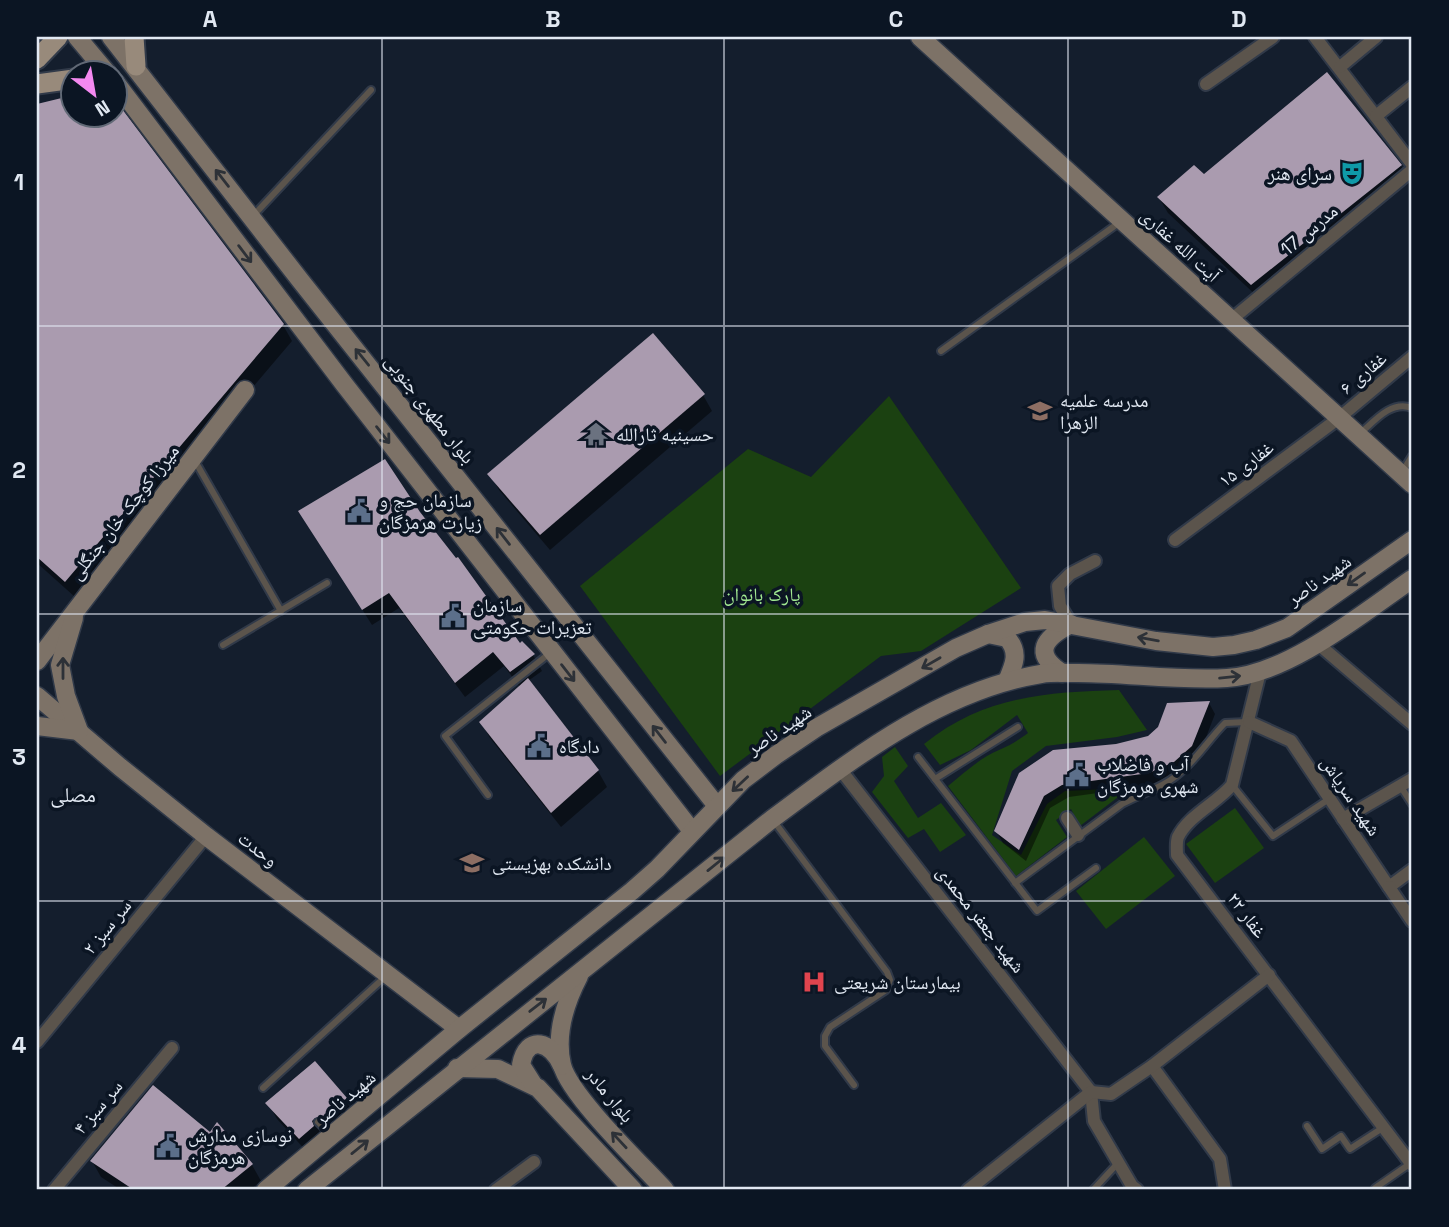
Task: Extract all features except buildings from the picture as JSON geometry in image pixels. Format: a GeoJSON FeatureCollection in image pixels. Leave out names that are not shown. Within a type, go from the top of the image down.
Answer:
{"type":"FeatureCollection","features":[{"type":"Feature","properties":{"kind":"main road"},"geometry":{"type":"LineString","coordinates":[[37,59],[58,37]]}},
{"type":"Feature","properties":{"kind":"main road"},"geometry":{"type":"LineString","coordinates":[[134,37],[136,66]]}},
{"type":"Feature","properties":{"kind":"main road"},"geometry":{"type":"LineString","coordinates":[[37,84],[60,81]]}},
{"type":"Feature","properties":{"kind":"street"},"geometry":{"type":"LineString","coordinates":[[77,37],[96,60]]}},
{"type":"Feature","properties":{"kind":"street","name":"بلوار مطهری جنوبی"},"geometry":{"type":"LineString","coordinates":[[111,37],[717,806]]}},
{"type":"Feature","properties":{"kind":"street","name":"آیت الله غفاری"},"geometry":{"type":"LineString","coordinates":[[920,37],[1406,479]]}},
{"type":"Feature","properties":{"kind":"street"},"geometry":{"type":"LineString","coordinates":[[1206,84],[1273,37]]}},
{"type":"Feature","properties":{"kind":"street"},"geometry":{"type":"LineString","coordinates":[[1315,37],[1412,164]]}},
{"type":"Feature","properties":{"kind":"street"},"geometry":{"type":"LineString","coordinates":[[1340,67],[1376,37]]}},
{"type":"Feature","properties":{"kind":"street"},"geometry":{"type":"LineString","coordinates":[[1376,116],[1412,87]]}},
{"type":"Feature","properties":{"kind":"street"},"geometry":{"type":"LineString","coordinates":[[130,102],[263,278],[692,831]]}},
{"type":"Feature","properties":{"kind":"street","name":"مدرس 17"},"geometry":{"type":"LineString","coordinates":[[1231,320],[1412,170]]}},
{"type":"Feature","properties":{"kind":"street"},"geometry":{"type":"LineString","coordinates":[[263,278],[285,260]]}},
{"type":"Feature","properties":{"kind":"street","name":"غفاری ۶"},"geometry":{"type":"LineString","coordinates":[[1339,418],[1412,357]]}},
{"type":"Feature","properties":{"kind":"street","name":"میرزا کوچک خان جنگلی"},"geometry":{"type":"LineString","coordinates":[[37,661],[194,459],[244,390]]}},
{"type":"Feature","properties":{"kind":"street","name":"غفاری ۱۵"},"geometry":{"type":"LineString","coordinates":[[1175,540],[1339,418]]}},
{"type":"Feature","properties":{"kind":"street","name":"شهید ناصر"},"geometry":{"type":"LineString","coordinates":[[266,1190],[459,1029],[632,891],[657,869],[743,780],[817,728],[956,648],[1001,628],[1045,620],[1213,648],[1256,640],[1287,628],[1412,540]]}},
{"type":"Feature","properties":{"kind":"street"},"geometry":{"type":"LineString","coordinates":[[1062,673],[1050,665],[1044,648],[1048,638],[1071,624],[1060,606],[1058,586],[1070,574],[1095,561]]}},
{"type":"Feature","properties":{"kind":"street"},"geometry":{"type":"LineString","coordinates":[[506,593],[532,572]]}},
{"type":"Feature","properties":{"kind":"street"},"geometry":{"type":"LineString","coordinates":[[307,1190],[772,818],[840,769],[937,709],[1007,681],[1044,673],[1228,678],[1260,673],[1317,643],[1412,579]]}},
{"type":"Feature","properties":{"kind":"street"},"geometry":{"type":"LineString","coordinates":[[37,726],[79,731],[66,696],[60,665],[78,605]]}},
{"type":"Feature","properties":{"kind":"street"},"geometry":{"type":"LineString","coordinates":[[988,634],[1007,638],[1016,652],[1007,681]]}},
{"type":"Feature","properties":{"kind":"street"},"geometry":{"type":"LineString","coordinates":[[1317,643],[1412,724]]}},
{"type":"Feature","properties":{"kind":"street"},"geometry":{"type":"LineString","coordinates":[[1233,785],[1260,673]]}},
{"type":"Feature","properties":{"kind":"street","name":"وحدت"},"geometry":{"type":"LineString","coordinates":[[37,696],[206,836],[459,1029]]}},
{"type":"Feature","properties":{"kind":"street","name":"شهید سرپاش"},"geometry":{"type":"LineString","coordinates":[[1249,722],[1291,741],[1412,921]]}},
{"type":"Feature","properties":{"kind":"street","name":"شهید جعفر محمدی"},"geometry":{"type":"LineString","coordinates":[[840,769],[1091,1092],[1094,1121],[1132,1186],[1137,1190]]}},
{"type":"Feature","properties":{"kind":"street"},"geometry":{"type":"LineString","coordinates":[[1343,820],[1412,779]]}},
{"type":"Feature","properties":{"kind":"street","name":"غفار ۲۲"},"geometry":{"type":"LineString","coordinates":[[1233,785],[1220,799],[1193,818],[1178,838],[1177,855],[1412,1164]]}},
{"type":"Feature","properties":{"kind":"street"},"geometry":{"type":"LineString","coordinates":[[1067,818],[1078,835]]}},
{"type":"Feature","properties":{"kind":"street","name":"سر سبز ۲"},"geometry":{"type":"LineString","coordinates":[[37,1042],[206,836]]}},
{"type":"Feature","properties":{"kind":"street"},"geometry":{"type":"LineString","coordinates":[[1389,887],[1412,870]]}},
{"type":"Feature","properties":{"kind":"street","name":"بلوار مادر"},"geometry":{"type":"LineString","coordinates":[[581,972],[562,1018],[562,1066],[584,1101],[665,1190]]}},
{"type":"Feature","properties":{"kind":"street"},"geometry":{"type":"LineString","coordinates":[[968,1190],[985,1185],[1091,1092],[1111,1094],[1152,1066],[1269,975]]}},
{"type":"Feature","properties":{"kind":"street"},"geometry":{"type":"LineString","coordinates":[[562,1066],[552,1049],[545,1045],[528,1049],[522,1056],[524,1073],[634,1190]]}},
{"type":"Feature","properties":{"kind":"street","name":"سر سبز ۴"},"geometry":{"type":"LineString","coordinates":[[54,1190],[172,1048]]}},
{"type":"Feature","properties":{"kind":"street"},"geometry":{"type":"LineString","coordinates":[[1152,1066],[1220,1159],[1225,1190]]}},
{"type":"Feature","properties":{"kind":"street"},"geometry":{"type":"LineString","coordinates":[[457,1068],[498,1069],[538,1088]]}},
{"type":"Feature","properties":{"kind":"street"},"geometry":{"type":"LineString","coordinates":[[309,1156],[326,1175]]}},
{"type":"Feature","properties":{"kind":"street"},"geometry":{"type":"LineString","coordinates":[[496,1190],[534,1162]]}},
{"type":"Feature","properties":{"kind":"lane"},"geometry":{"type":"LineString","coordinates":[[252,217],[371,90]]}},
{"type":"Feature","properties":{"kind":"lane"},"geometry":{"type":"LineString","coordinates":[[941,351],[1122,221]]}},
{"type":"Feature","properties":{"kind":"lane"},"geometry":{"type":"LineString","coordinates":[[1358,435],[1393,408],[1402,405],[1412,408]]}},
{"type":"Feature","properties":{"kind":"lane"},"geometry":{"type":"LineString","coordinates":[[1406,479],[1412,456]]}},
{"type":"Feature","properties":{"kind":"lane"},"geometry":{"type":"LineString","coordinates":[[194,459],[281,611]]}},
{"type":"Feature","properties":{"kind":"lane"},"geometry":{"type":"LineString","coordinates":[[223,645],[327,583]]}},
{"type":"Feature","properties":{"kind":"lane"},"geometry":{"type":"LineString","coordinates":[[488,795],[445,736],[552,652]]}},
{"type":"Feature","properties":{"kind":"lane"},"geometry":{"type":"LineString","coordinates":[[1015,883],[1122,804],[1140,794],[1160,788],[1177,776],[1195,760],[1207,740],[1226,723],[1249,722]]}},
{"type":"Feature","properties":{"kind":"lane"},"geometry":{"type":"LineString","coordinates":[[935,779],[1018,727]]}},
{"type":"Feature","properties":{"kind":"lane"},"geometry":{"type":"LineString","coordinates":[[918,757],[1037,911],[1096,868]]}},
{"type":"Feature","properties":{"kind":"lane"},"geometry":{"type":"LineString","coordinates":[[1233,785],[1273,836],[1329,799]]}},
{"type":"Feature","properties":{"kind":"lane"},"geometry":{"type":"LineString","coordinates":[[1401,787],[1412,804]]}},
{"type":"Feature","properties":{"kind":"lane"},"geometry":{"type":"LineString","coordinates":[[772,818],[887,972],[890,980],[886,990],[830,1027],[825,1036],[825,1046],[854,1085]]}},
{"type":"Feature","properties":{"kind":"lane"},"geometry":{"type":"LineString","coordinates":[[263,1088],[387,975]]}},
{"type":"Feature","properties":{"kind":"lane"},"geometry":{"type":"LineString","coordinates":[[318,1122],[332,1137]]}},
{"type":"Feature","properties":{"kind":"lane"},"geometry":{"type":"LineString","coordinates":[[1307,1126],[1322,1149],[1341,1136],[1350,1149],[1384,1126]]}},
{"type":"Feature","properties":{"kind":"lane"},"geometry":{"type":"LineString","coordinates":[[1093,1190],[1118,1162]]}},
{"type":"Feature","properties":{"kind":"lane"},"geometry":{"type":"LineString","coordinates":[[1375,1188],[1412,1164]]}},
{"type":"Feature","properties":{"kind":"green space","name":"پارک بانوان"},"geometry":{"type":"Polygon","coordinates":[[[889,396],[1021,588],[921,651],[881,656],[720,776],[580,586],[748,449],[811,477],[889,396]]]}},
{"type":"Feature","properties":{"kind":"green space"},"geometry":{"type":"Polygon","coordinates":[[[1119,690],[1147,730],[1117,737],[1046,746],[1012,771],[992,835],[1021,855],[1047,804],[1065,791],[1130,788],[1080,826],[1071,809],[1056,820],[1067,837],[1016,876],[948,786],[972,766],[1028,733],[1017,715],[971,750],[940,765],[924,744],[946,728],[993,706],[1041,695],[1119,690]]]}},
{"type":"Feature","properties":{"kind":"green space"},"geometry":{"type":"Polygon","coordinates":[[[895,747],[908,766],[894,781],[918,818],[941,803],[966,835],[940,852],[924,829],[908,838],[872,792],[884,776],[882,757],[895,747]]]}},
{"type":"Feature","properties":{"kind":"green space"},"geometry":{"type":"Polygon","coordinates":[[[1235,808],[1264,848],[1215,883],[1186,844],[1235,808]]]}},
{"type":"Feature","properties":{"kind":"green space"},"geometry":{"type":"Polygon","coordinates":[[[1144,837],[1175,876],[1106,929],[1076,891],[1144,837]]]}},
{"type":"Feature","properties":{"kind":"place","name":"سرای هنر"},"geometry":{"type":"Point","coordinates":[1352,173]}},
{"type":"Feature","properties":{"kind":"place","name":"مدرسه علمیه الزهرا"},"geometry":{"type":"Point","coordinates":[1040,411]}},
{"type":"Feature","properties":{"kind":"place","name":"حسینیه ثارالله"},"geometry":{"type":"Point","coordinates":[596,434]}},
{"type":"Feature","properties":{"kind":"place","name":"سازمان حج و زیارت هرمزگان"},"geometry":{"type":"Point","coordinates":[359,511]}},
{"type":"Feature","properties":{"kind":"place","name":"سازمان تعزیرات حکومتی"},"geometry":{"type":"Point","coordinates":[453,616]}},
{"type":"Feature","properties":{"kind":"place","name":"دادگاه"},"geometry":{"type":"Point","coordinates":[539,746]}},
{"type":"Feature","properties":{"kind":"place","name":"آب و فاضلاب شهری هرمزگان"},"geometry":{"type":"Point","coordinates":[1077,775]}},
{"type":"Feature","properties":{"kind":"place","name":"دانشکده بهزیستی"},"geometry":{"type":"Point","coordinates":[472,863]}},
{"type":"Feature","properties":{"kind":"place","name":"بیمارستان شریعتی"},"geometry":{"type":"Point","coordinates":[814,982]}},
{"type":"Feature","properties":{"kind":"place","name":"نوسازی مدارش هرمزگان"},"geometry":{"type":"Point","coordinates":[168,1146]}},
{"type":"Feature","properties":{"kind":"district","name":"مصلی"},"geometry":{"type":"Point","coordinates":[73,794]}}]}
